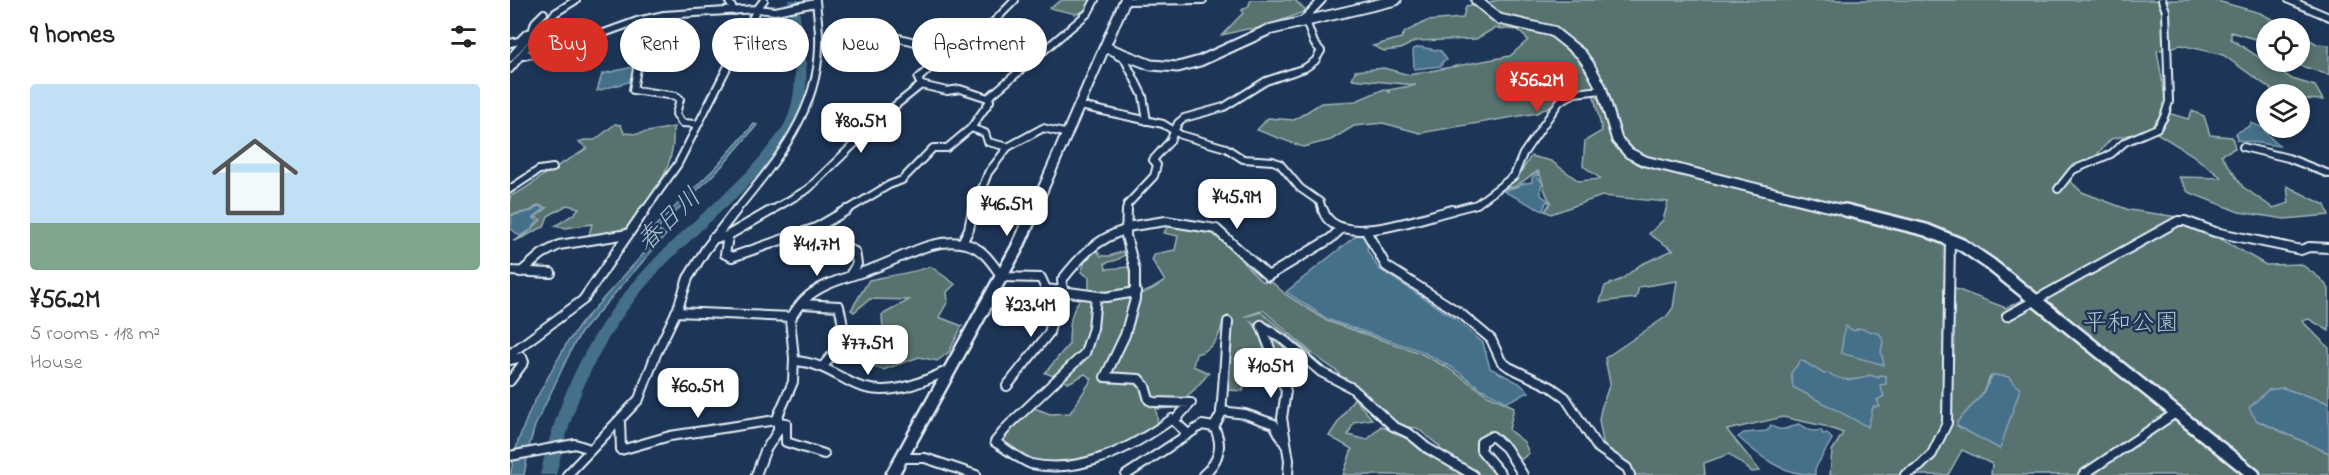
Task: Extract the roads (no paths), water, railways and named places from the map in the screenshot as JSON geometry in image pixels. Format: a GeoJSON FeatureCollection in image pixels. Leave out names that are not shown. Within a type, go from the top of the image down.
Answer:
{"type":"FeatureCollection","features":[{"type":"Feature","properties":{"kind":"street"},"geometry":{"type":"LineString","coordinates":[[552,18],[555,13],[576,0]]}},
{"type":"Feature","properties":{"kind":"street"},"geometry":{"type":"LineString","coordinates":[[728,0],[734,11]]}},
{"type":"Feature","properties":{"kind":"street"},"geometry":{"type":"LineString","coordinates":[[510,354],[583,300],[673,171],[757,9],[764,0]]}},
{"type":"Feature","properties":{"kind":"street"},"geometry":{"type":"LineString","coordinates":[[997,18],[1015,0]]}},
{"type":"Feature","properties":{"kind":"street"},"geometry":{"type":"LineString","coordinates":[[988,98],[1088,13],[1095,0]]}},
{"type":"Feature","properties":{"kind":"street"},"geometry":{"type":"LineString","coordinates":[[892,475],[1002,277],[1029,223],[1125,1],[1203,0]]}},
{"type":"Feature","properties":{"kind":"street"},"geometry":{"type":"LineString","coordinates":[[1303,22],[1322,0]]}},
{"type":"Feature","properties":{"kind":"street"},"geometry":{"type":"LineString","coordinates":[[1104,49],[1151,65],[1178,67],[1200,60],[1268,30],[1396,0]]}},
{"type":"Feature","properties":{"kind":"street"},"geometry":{"type":"LineString","coordinates":[[1476,0],[1492,17],[1502,22],[1542,27],[1558,35],[1578,51],[1592,66],[1617,140],[1622,148],[1645,161],[1926,230],[1950,240],[1973,252],[2254,475]]}},
{"type":"Feature","properties":{"kind":"street"},"geometry":{"type":"LineString","coordinates":[[2058,189],[2073,170],[2111,154],[2125,142],[2157,128],[2164,117],[2169,102],[2168,33],[2166,11],[2162,0]]}},
{"type":"Feature","properties":{"kind":"street"},"geometry":{"type":"LineString","coordinates":[[2289,0],[2329,17]]}},
{"type":"Feature","properties":{"kind":"street"},"geometry":{"type":"LineString","coordinates":[[523,56],[568,46],[649,18],[705,11],[783,10],[816,2],[820,33],[818,66],[810,99],[799,126],[775,165],[713,238],[686,281],[676,312],[653,360],[641,397],[567,475]]}},
{"type":"Feature","properties":{"kind":"street"},"geometry":{"type":"LineString","coordinates":[[539,18],[544,13]]}},
{"type":"Feature","properties":{"kind":"street"},"geometry":{"type":"LineString","coordinates":[[1174,421],[1191,403],[1154,402],[1149,400],[1145,383],[1139,379],[1132,376],[1112,380],[1105,377],[1112,367],[1130,318],[1136,292],[1132,258],[1126,243],[1125,229],[1130,217],[1127,205],[1154,176],[1157,165],[1153,160],[1170,141],[1178,123],[1184,118],[1224,107],[1266,81],[1294,73],[1316,61],[1321,51],[1303,22]]}},
{"type":"Feature","properties":{"kind":"street"},"geometry":{"type":"LineString","coordinates":[[510,43],[519,41],[528,33]]}},
{"type":"Feature","properties":{"kind":"street"},"geometry":{"type":"LineString","coordinates":[[510,58],[528,37]]}},
{"type":"Feature","properties":{"kind":"street"},"geometry":{"type":"LineString","coordinates":[[510,69],[528,49]]}},
{"type":"Feature","properties":{"kind":"street"},"geometry":{"type":"LineString","coordinates":[[1104,49],[1124,58],[1129,71],[1144,93],[1148,109],[1147,121]]}},
{"type":"Feature","properties":{"kind":"street"},"geometry":{"type":"LineString","coordinates":[[636,72],[633,90],[676,96],[680,99],[676,114],[682,123],[698,124]]}},
{"type":"Feature","properties":{"kind":"street"},"geometry":{"type":"LineString","coordinates":[[921,85],[918,79],[925,72]]}},
{"type":"Feature","properties":{"kind":"street"},"geometry":{"type":"LineString","coordinates":[[921,85],[947,91],[960,89],[988,98]]}},
{"type":"Feature","properties":{"kind":"street"},"geometry":{"type":"LineString","coordinates":[[713,238],[725,237],[808,189],[886,113],[921,85]]}},
{"type":"Feature","properties":{"kind":"street"},"geometry":{"type":"LineString","coordinates":[[1080,106],[1163,124],[1188,138],[1226,148],[1243,159],[1264,159],[1280,164],[1300,188],[1320,202],[1325,217],[1332,225],[1341,229],[1366,231],[1477,204],[1514,176],[1523,154],[1560,101],[1568,95],[1602,90]]}},
{"type":"Feature","properties":{"kind":"street"},"geometry":{"type":"LineString","coordinates":[[725,237],[728,237],[726,254],[732,257],[816,228],[889,185],[902,180],[933,148],[947,148],[971,128],[989,105],[988,98]]}},
{"type":"Feature","properties":{"kind":"street"},"geometry":{"type":"LineString","coordinates":[[971,128],[985,133],[988,142],[1008,147]]}},
{"type":"Feature","properties":{"kind":"street"},"geometry":{"type":"LineString","coordinates":[[962,243],[968,237],[975,204],[984,182],[992,171],[996,157],[1008,147],[1043,128],[1068,134]]}},
{"type":"Feature","properties":{"kind":"street"},"geometry":{"type":"LineString","coordinates":[[2243,147],[2288,158],[2329,174]]}},
{"type":"Feature","properties":{"kind":"street"},"geometry":{"type":"LineString","coordinates":[[510,189],[539,170],[553,168]]}},
{"type":"Feature","properties":{"kind":"street"},"geometry":{"type":"LineString","coordinates":[[1006,386],[1049,333],[1062,280],[1085,251],[1107,235],[1166,221],[1216,229],[1268,276],[1330,239],[1341,229]]}},
{"type":"Feature","properties":{"kind":"street"},"geometry":{"type":"LineString","coordinates":[[2007,316],[2178,221],[2186,221],[2235,236],[2301,250],[2309,247],[2329,248]]}},
{"type":"Feature","properties":{"kind":"street"},"geometry":{"type":"LineString","coordinates":[[816,228],[822,235],[842,248],[855,252],[857,264],[850,275]]}},
{"type":"Feature","properties":{"kind":"street"},"geometry":{"type":"LineString","coordinates":[[1366,231],[1373,238],[1377,255],[1386,266],[1460,314],[1491,339],[1501,361],[1509,367],[1551,387],[1564,397],[1597,447],[1627,468],[1630,475]]}},
{"type":"Feature","properties":{"kind":"street"},"geometry":{"type":"LineString","coordinates":[[521,272],[542,254],[559,245],[628,234]]}},
{"type":"Feature","properties":{"kind":"street"},"geometry":{"type":"LineString","coordinates":[[1905,475],[1931,457],[1943,438],[1947,423],[1950,240]]}},
{"type":"Feature","properties":{"kind":"street"},"geometry":{"type":"LineString","coordinates":[[756,475],[765,451],[778,431],[776,421],[794,384],[795,351],[790,320],[802,304],[816,292],[850,275],[875,268],[911,250],[953,242],[982,251],[1002,277]]}},
{"type":"Feature","properties":{"kind":"street"},"geometry":{"type":"LineString","coordinates":[[510,271],[551,273]]}},
{"type":"Feature","properties":{"kind":"street"},"geometry":{"type":"LineString","coordinates":[[1002,277],[1041,278],[1046,290],[1096,296],[1106,297],[1136,292]]}},
{"type":"Feature","properties":{"kind":"street"},"geometry":{"type":"LineString","coordinates":[[1060,475],[1030,464],[995,442],[1008,426],[1085,353],[1093,328],[1096,296]]}},
{"type":"Feature","properties":{"kind":"street"},"geometry":{"type":"LineString","coordinates":[[802,304],[839,306],[845,326],[842,342],[823,366]]}},
{"type":"Feature","properties":{"kind":"street"},"geometry":{"type":"LineString","coordinates":[[676,312],[792,316]]}},
{"type":"Feature","properties":{"kind":"street"},"geometry":{"type":"LineString","coordinates":[[1214,427],[1221,411],[1228,322]]}},
{"type":"Feature","properties":{"kind":"street"},"geometry":{"type":"LineString","coordinates":[[1288,475],[1289,460],[1282,418],[1286,391],[1261,325],[1285,341],[1321,372],[1352,388],[1393,426],[1410,434],[1473,475]]}},
{"type":"Feature","properties":{"kind":"street"},"geometry":{"type":"LineString","coordinates":[[510,360],[522,357],[524,362],[510,381]]}},
{"type":"Feature","properties":{"kind":"street"},"geometry":{"type":"LineString","coordinates":[[794,361],[808,360],[864,388],[879,390],[920,383],[951,369]]}},
{"type":"Feature","properties":{"kind":"street"},"geometry":{"type":"LineString","coordinates":[[1221,411],[1245,414],[1274,424],[1279,436],[1287,446]]}},
{"type":"Feature","properties":{"kind":"street"},"geometry":{"type":"LineString","coordinates":[[2083,475],[2177,412]]}},
{"type":"Feature","properties":{"kind":"street"},"geometry":{"type":"LineString","coordinates":[[1044,468],[1079,467],[1102,463],[1126,452],[1172,419],[1188,434]]}},
{"type":"Feature","properties":{"kind":"street"},"geometry":{"type":"LineString","coordinates":[[620,421],[621,450],[670,436],[776,421],[786,423],[786,442],[824,454]]}},
{"type":"Feature","properties":{"kind":"street"},"geometry":{"type":"LineString","coordinates":[[1126,475],[1202,425],[1214,427]]}},
{"type":"Feature","properties":{"kind":"street"},"geometry":{"type":"LineString","coordinates":[[1203,475],[1216,463],[1221,451],[1214,427]]}},
{"type":"Feature","properties":{"kind":"street"},"geometry":{"type":"LineString","coordinates":[[1502,475],[1481,450],[1481,442],[1492,436],[1502,440],[1514,464],[1523,475]]}},
{"type":"Feature","properties":{"kind":"street"},"geometry":{"type":"LineString","coordinates":[[510,456],[575,444],[590,449]]}},
{"type":"Feature","properties":{"kind":"street"},"geometry":{"type":"LineString","coordinates":[[901,458],[925,458],[976,475]]}},
{"type":"Feature","properties":{"kind":"water"},"geometry":{"type":"Polygon","coordinates":[[[1420,47],[1441,51],[1447,60],[1443,61],[1441,66],[1414,69],[1413,49],[1420,47]]]}},
{"type":"Feature","properties":{"kind":"water"},"geometry":{"type":"Polygon","coordinates":[[[620,70],[620,72],[633,72],[632,81],[597,91],[602,74],[620,70]]]}},
{"type":"Feature","properties":{"kind":"water"},"geometry":{"type":"Polygon","coordinates":[[[2251,123],[2256,125],[2256,138],[2271,138],[2279,146],[2237,140],[2236,133],[2250,126],[2251,123]]]}},
{"type":"Feature","properties":{"kind":"water"},"geometry":{"type":"Polygon","coordinates":[[[754,124],[757,125],[724,164],[657,230],[666,235],[582,331],[535,426],[524,475],[510,475],[518,441],[531,408],[567,343],[583,321],[656,240],[649,238],[649,232],[716,167],[754,124]]]}},
{"type":"Feature","properties":{"kind":"water"},"geometry":{"type":"Polygon","coordinates":[[[1538,172],[1537,177],[1543,183],[1541,195],[1550,202],[1546,202],[1543,211],[1503,191],[1532,182],[1532,178],[1538,172]]]}},
{"type":"Feature","properties":{"kind":"water"},"geometry":{"type":"Polygon","coordinates":[[[538,206],[545,208],[533,218],[538,221],[531,230],[520,236],[510,228],[512,220],[510,216],[532,211],[538,206]]]}},
{"type":"Feature","properties":{"kind":"water"},"geometry":{"type":"Polygon","coordinates":[[[1358,234],[1369,239],[1367,250],[1379,269],[1453,317],[1483,343],[1490,368],[1519,383],[1529,392],[1507,402],[1421,351],[1329,320],[1286,292],[1358,234]]]}},
{"type":"Feature","properties":{"kind":"water"},"geometry":{"type":"Polygon","coordinates":[[[1845,326],[1854,331],[1859,328],[1880,334],[1883,341],[1881,352],[1884,365],[1841,353],[1845,326]]]}},
{"type":"Feature","properties":{"kind":"water"},"geometry":{"type":"Polygon","coordinates":[[[1801,360],[1824,374],[1829,373],[1844,379],[1870,375],[1879,378],[1880,375],[1886,376],[1886,384],[1880,385],[1884,396],[1877,400],[1880,407],[1873,407],[1868,427],[1793,387],[1791,373],[1801,360]]]}},
{"type":"Feature","properties":{"kind":"water"},"geometry":{"type":"Polygon","coordinates":[[[1993,375],[2009,377],[2020,389],[2000,449],[1957,426],[1957,422],[1981,396],[1993,375]]]}},
{"type":"Feature","properties":{"kind":"water"},"geometry":{"type":"Polygon","coordinates":[[[2283,388],[2329,403],[2329,453],[2256,420],[2249,408],[2268,390],[2283,388]]]}},
{"type":"Feature","properties":{"kind":"water"},"geometry":{"type":"Polygon","coordinates":[[[1798,424],[1811,430],[1821,430],[1823,434],[1827,433],[1832,439],[1815,469],[1815,475],[1793,472],[1773,464],[1738,437],[1744,433],[1767,431],[1771,425],[1781,429],[1798,424]]]}},
{"type":"Feature","properties":{"kind":"waterway","name":"春日川"},"geometry":{"type":"LineString","coordinates":[[548,475],[567,405],[596,343],[615,314],[660,261],[754,172],[792,122],[800,92],[801,76],[793,0]]}},
{"type":"Feature","properties":{"kind":"park label","name":"平和公園"},"geometry":{"type":"Point","coordinates":[2131,324]}}]}
